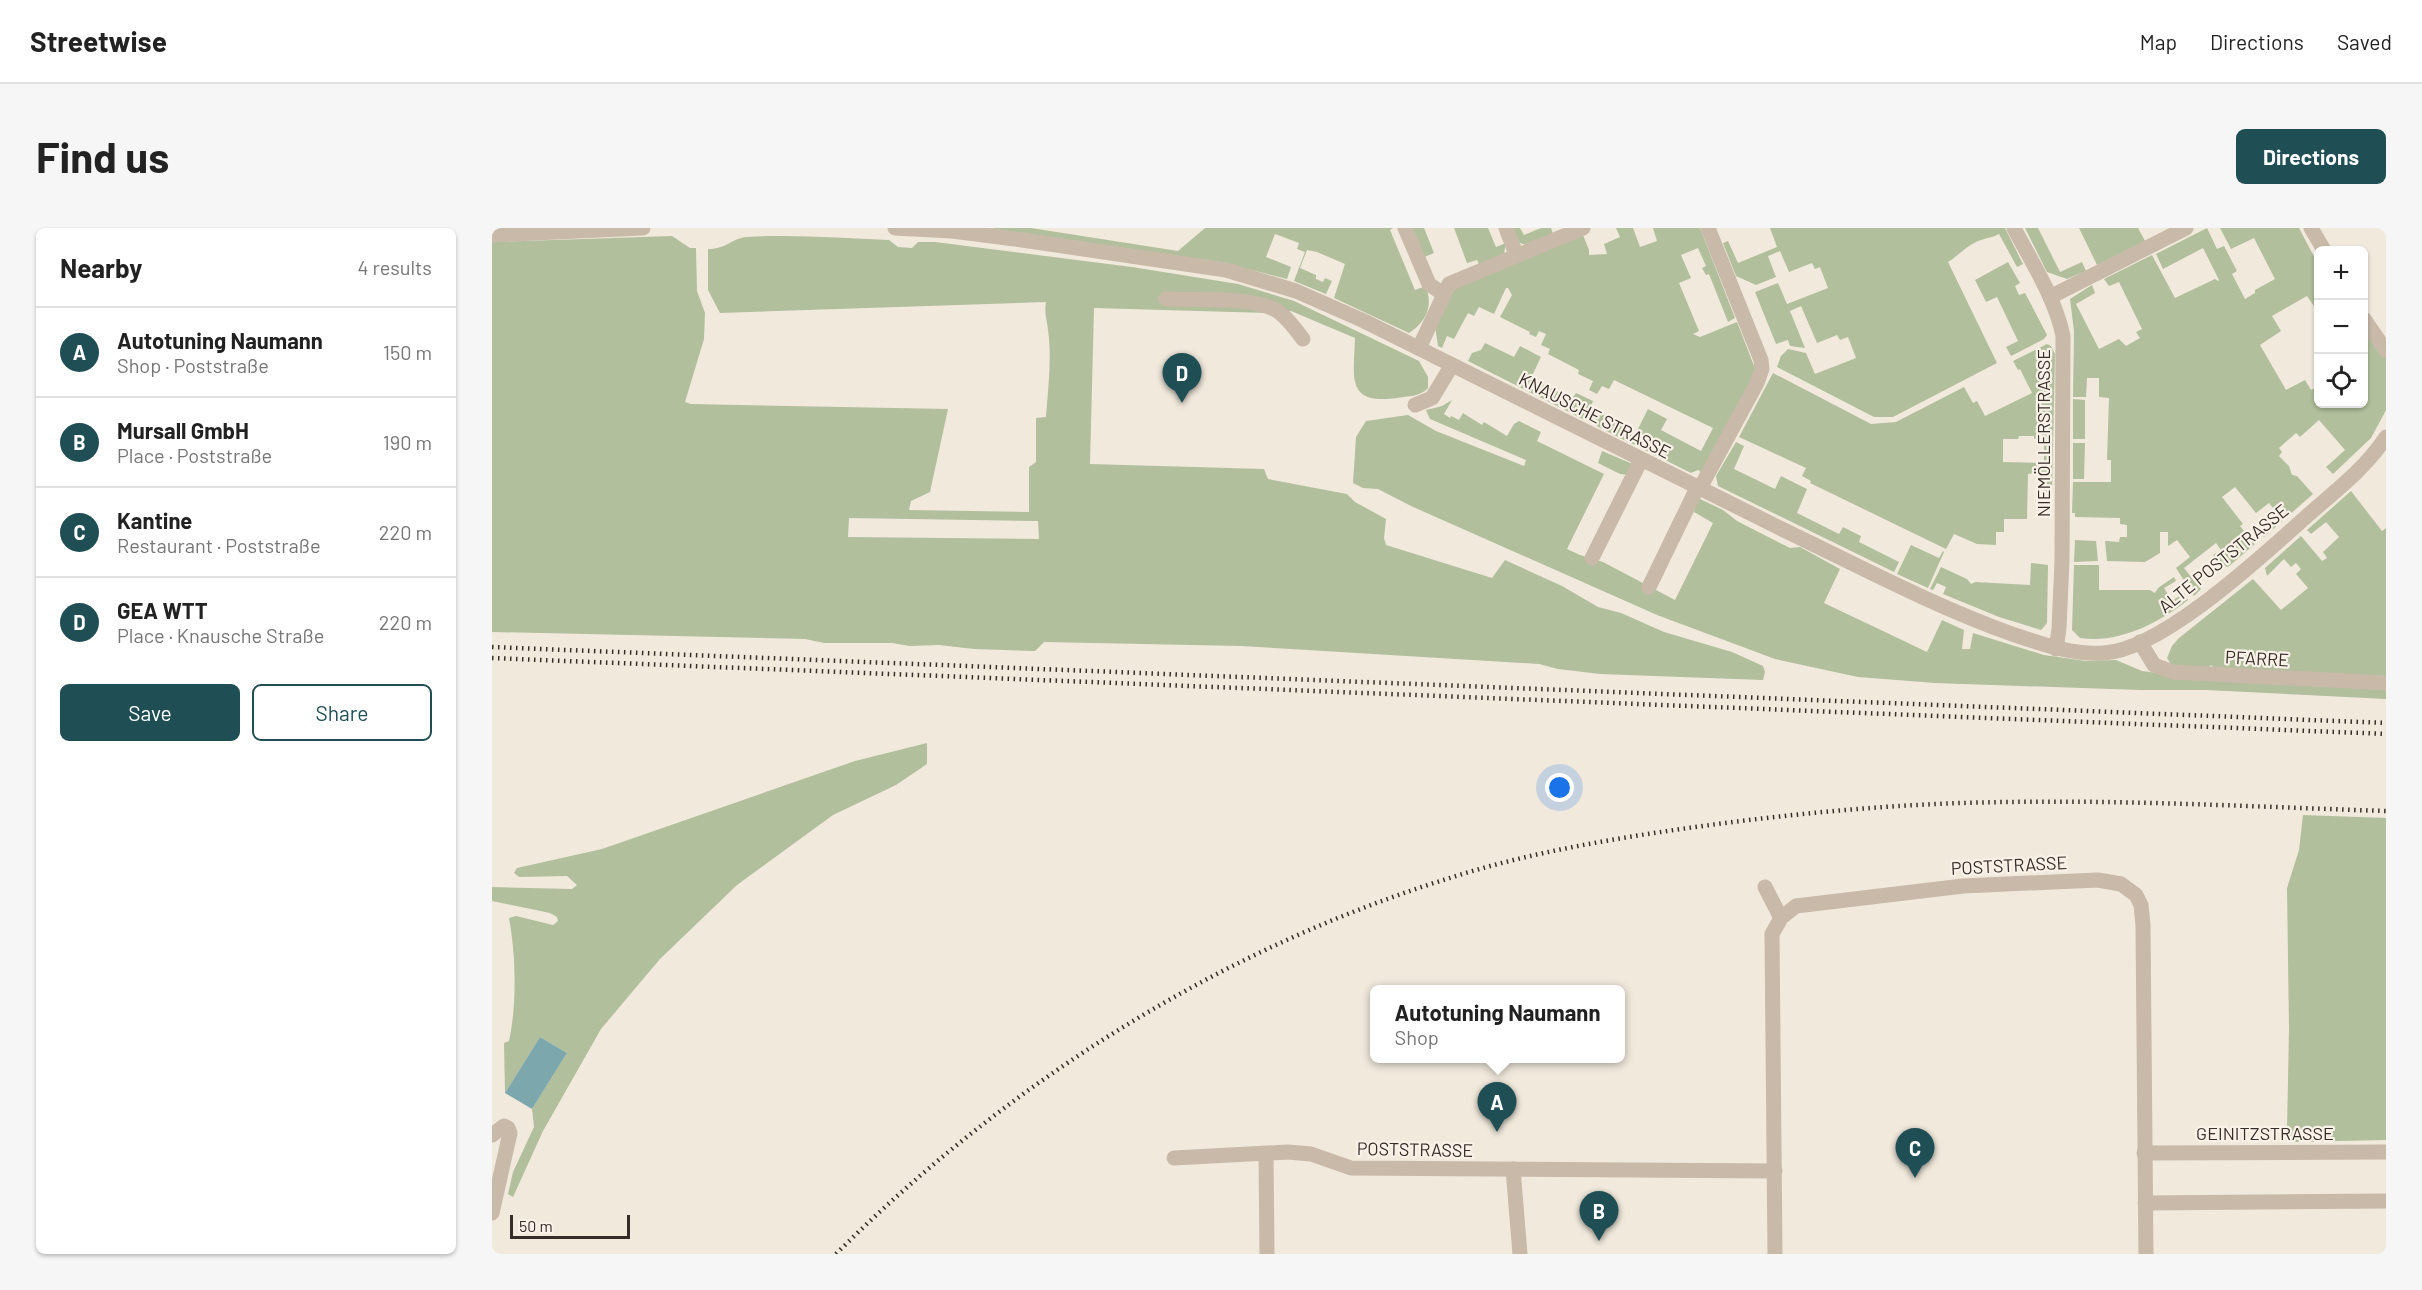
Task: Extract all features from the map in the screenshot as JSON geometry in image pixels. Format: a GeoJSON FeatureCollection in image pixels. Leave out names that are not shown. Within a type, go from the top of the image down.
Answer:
{"type":"FeatureCollection","features":[{"type":"Feature","properties":{"kind":"street"},"geometry":{"type":"LineString","coordinates":[[492,235],[540,230],[643,228]]}},
{"type":"Feature","properties":{"kind":"street","name":"KNAUSCHE STRASSE"},"geometry":{"type":"LineString","coordinates":[[895,228],[952,231],[1106,252],[1226,270],[1270,282],[1327,303],[1698,489],[1952,611],[2056,649]]}},
{"type":"Feature","properties":{"kind":"street"},"geometry":{"type":"LineString","coordinates":[[1406,228],[1429,284],[1443,294]]}},
{"type":"Feature","properties":{"kind":"street"},"geometry":{"type":"LineString","coordinates":[[1506,228],[1516,254]]}},
{"type":"Feature","properties":{"kind":"street"},"geometry":{"type":"LineString","coordinates":[[1419,348],[1449,284],[1582,228]]}},
{"type":"Feature","properties":{"kind":"street"},"geometry":{"type":"LineString","coordinates":[[1649,587],[1698,489],[1757,383],[1762,369],[1761,360],[1708,228]]}},
{"type":"Feature","properties":{"kind":"street","name":"NIEMÖLLERSTRASSE"},"geometry":{"type":"LineString","coordinates":[[2014,228],[2050,297],[2061,325],[2064,355],[2062,564],[2056,649]]}},
{"type":"Feature","properties":{"kind":"street"},"geometry":{"type":"LineString","coordinates":[[2050,297],[2186,228]]}},
{"type":"Feature","properties":{"kind":"street"},"geometry":{"type":"LineString","coordinates":[[2311,228],[2322,246]]}},
{"type":"Feature","properties":{"kind":"street"},"geometry":{"type":"LineString","coordinates":[[1166,300],[1233,301],[1269,307],[1287,320],[1303,339]]}},
{"type":"Feature","properties":{"kind":"street"},"geometry":{"type":"LineString","coordinates":[[2368,325],[2386,351]]}},
{"type":"Feature","properties":{"kind":"street"},"geometry":{"type":"LineString","coordinates":[[1415,405],[1432,398],[1452,365]]}},
{"type":"Feature","properties":{"kind":"street","name":"ALTE POSTSTRASSE"},"geometry":{"type":"LineString","coordinates":[[2056,649],[2106,653],[2127,648],[2168,628],[2198,608],[2368,468],[2386,437]]}},
{"type":"Feature","properties":{"kind":"street"},"geometry":{"type":"LineString","coordinates":[[1592,558],[1641,460]]}},
{"type":"Feature","properties":{"kind":"street","name":"PFARRE"},"geometry":{"type":"LineString","coordinates":[[2140,642],[2154,665],[2173,672],[2386,683]]}},
{"type":"Feature","properties":{"kind":"street","name":"POSTSTRASSE"},"geometry":{"type":"LineString","coordinates":[[1781,918],[1796,906],[1963,886],[2098,880],[2121,884],[2136,895],[2141,905],[2143,925],[2146,1254]]}},
{"type":"Feature","properties":{"kind":"street"},"geometry":{"type":"LineString","coordinates":[[1765,888],[1781,918],[1772,934],[1775,1254]]}},
{"type":"Feature","properties":{"kind":"street"},"geometry":{"type":"LineString","coordinates":[[492,1135],[504,1126],[510,1133],[492,1213]]}},
{"type":"Feature","properties":{"kind":"street","name":"POSTSTRASSE"},"geometry":{"type":"LineString","coordinates":[[1174,1158],[1288,1152],[1311,1154],[1351,1168],[1775,1170]]}},
{"type":"Feature","properties":{"kind":"street","name":"GEINITZSTRASSE"},"geometry":{"type":"LineString","coordinates":[[2144,1153],[2386,1152]]}},
{"type":"Feature","properties":{"kind":"street"},"geometry":{"type":"LineString","coordinates":[[1266,1154],[1268,1254]]}},
{"type":"Feature","properties":{"kind":"street"},"geometry":{"type":"LineString","coordinates":[[1513,1169],[1520,1254]]}},
{"type":"Feature","properties":{"kind":"street"},"geometry":{"type":"LineString","coordinates":[[2145,1203],[2386,1201]]}},
{"type":"Feature","properties":{"kind":"green space"},"geometry":{"type":"Polygon","coordinates":[[[988,228],[1031,228],[1178,251],[1205,228],[1393,228],[1390,230],[1415,290],[1426,286],[1429,300],[1427,312],[1420,323],[1409,333],[1334,298],[1345,264],[1317,252],[1307,250],[1300,268],[1316,275],[1316,279],[1323,282],[1325,278],[1332,281],[1326,294],[1294,281],[1305,252],[1297,249],[1299,243],[1275,234],[1266,257],[1291,267],[1287,279],[1220,262],[988,228]]]}},
{"type":"Feature","properties":{"kind":"green space"},"geometry":{"type":"Polygon","coordinates":[[[1410,228],[1424,228],[1434,253],[1422,258],[1410,228]]]}},
{"type":"Feature","properties":{"kind":"green space"},"geometry":{"type":"Polygon","coordinates":[[[1454,228],[1488,228],[1496,247],[1506,243],[1504,254],[1479,264],[1477,260],[1467,263],[1454,228]]]}},
{"type":"Feature","properties":{"kind":"green space"},"geometry":{"type":"Polygon","coordinates":[[[1509,228],[1520,228],[1524,235],[1541,228],[1551,228],[1553,234],[1526,245],[1517,242],[1509,228]]]}},
{"type":"Feature","properties":{"kind":"green space"},"geometry":{"type":"Polygon","coordinates":[[[1616,228],[1633,228],[1640,247],[1657,241],[1653,228],[1700,228],[1735,318],[1728,322],[1709,274],[1706,275],[1702,268],[1706,266],[1698,248],[1681,255],[1691,278],[1679,283],[1699,331],[1693,334],[1700,337],[1737,322],[1756,371],[1701,472],[1698,470],[1691,473],[1631,443],[1648,409],[1667,419],[1661,430],[1701,451],[1713,428],[1614,380],[1609,389],[1602,386],[1597,394],[1589,390],[1593,381],[1578,374],[1579,370],[1548,354],[1550,349],[1541,345],[1546,334],[1539,331],[1536,337],[1500,317],[1512,295],[1508,288],[1494,314],[1479,307],[1474,316],[1468,313],[1454,339],[1447,336],[1442,348],[1438,346],[1435,326],[1451,289],[1583,235],[1589,255],[1607,254],[1604,244],[1620,237],[1616,228]]]}},
{"type":"Feature","properties":{"kind":"green space"},"geometry":{"type":"Polygon","coordinates":[[[1770,228],[2005,228],[2023,264],[2017,267],[1999,234],[1972,244],[1948,262],[1997,363],[1893,417],[1874,417],[1777,367],[1781,356],[1788,349],[1806,353],[1815,374],[1856,358],[1848,337],[1840,340],[1837,335],[1817,343],[1801,306],[1790,311],[1805,348],[1790,346],[1788,340],[1776,344],[1755,292],[1778,283],[1787,304],[1828,288],[1820,267],[1815,269],[1812,263],[1789,272],[1780,251],[1768,256],[1776,277],[1756,285],[1736,276],[1723,243],[1728,241],[1738,263],[1777,247],[1770,228]]]}},
{"type":"Feature","properties":{"kind":"green space"},"geometry":{"type":"Polygon","coordinates":[[[2025,228],[2038,228],[2060,272],[2082,262],[2086,271],[2067,279],[2047,272],[2025,228]]]}},
{"type":"Feature","properties":{"kind":"green space"},"geometry":{"type":"Polygon","coordinates":[[[2079,228],[2138,228],[2145,241],[2097,265],[2079,228]]]}},
{"type":"Feature","properties":{"kind":"green space"},"geometry":{"type":"Polygon","coordinates":[[[2207,228],[2217,249],[2224,246],[2237,271],[2232,274],[2245,299],[2255,293],[2255,290],[2275,279],[2254,238],[2231,249],[2220,228],[2299,228],[2314,256],[2314,306],[2307,296],[2272,316],[2281,331],[2260,345],[2286,390],[2305,380],[2311,390],[2314,388],[2314,408],[2368,408],[2368,333],[2386,358],[2386,410],[2371,438],[2333,474],[2326,467],[2345,450],[2319,420],[2300,437],[2296,433],[2279,448],[2282,452],[2279,456],[2289,466],[2292,475],[2297,476],[2313,494],[2264,537],[2262,535],[2281,518],[2269,503],[2256,513],[2235,487],[2222,497],[2243,524],[2240,526],[2255,544],[2228,567],[2220,564],[2213,555],[2221,550],[2216,543],[2184,568],[2201,589],[2194,596],[2176,568],[2190,557],[2177,540],[2168,546],[2168,532],[2160,532],[2160,553],[2145,562],[2107,561],[2105,541],[2119,542],[2120,537],[2127,537],[2127,525],[2120,524],[2120,518],[2075,517],[2075,513],[2072,513],[2073,482],[2111,482],[2111,460],[2107,460],[2109,398],[2099,397],[2099,378],[2087,378],[2086,397],[2073,397],[2074,331],[2070,299],[2092,285],[2095,293],[2076,304],[2099,349],[2119,339],[2126,346],[2140,338],[2136,332],[2142,329],[2119,282],[2109,286],[2104,279],[2152,255],[2175,298],[2215,279],[2219,280],[2203,248],[2163,269],[2156,254],[2207,228]]]}},
{"type":"Feature","properties":{"kind":"green space"},"geometry":{"type":"Polygon","coordinates":[[[672,236],[690,248],[696,248],[697,291],[705,313],[704,339],[685,402],[691,404],[948,409],[930,492],[911,501],[909,510],[1029,512],[1029,467],[1036,462],[1036,418],[1046,417],[1050,351],[1045,313],[1046,302],[720,313],[708,290],[708,249],[715,249],[742,238],[765,236],[889,240],[898,247],[912,248],[918,242],[935,242],[1132,267],[1238,284],[1294,301],[1419,361],[1428,377],[1428,388],[1418,395],[1380,399],[1368,397],[1356,385],[1354,376],[1355,338],[1291,311],[1268,313],[1094,308],[1090,464],[1264,469],[1268,479],[1347,494],[1355,502],[1386,519],[1384,538],[1386,545],[1492,578],[1505,560],[1562,586],[1598,607],[1621,613],[1664,632],[1732,652],[1763,666],[1765,672],[1763,680],[1600,674],[1558,669],[1539,664],[1241,646],[1044,642],[1035,651],[974,649],[939,645],[910,646],[892,643],[824,643],[805,639],[492,632],[492,242],[672,236]],[[849,518],[848,537],[1039,539],[1038,521],[849,518]]]}},
{"type":"Feature","properties":{"kind":"green space"},"geometry":{"type":"Polygon","coordinates":[[[2008,262],[2020,283],[2015,286],[2019,295],[2025,293],[2047,335],[2044,339],[2011,356],[2006,347],[2018,341],[1997,297],[1986,302],[1975,280],[2008,262]]]}},
{"type":"Feature","properties":{"kind":"green space"},"geometry":{"type":"Polygon","coordinates":[[[1485,343],[1514,357],[1520,346],[1541,357],[1531,378],[1572,399],[1576,393],[1593,401],[1590,408],[1634,430],[1628,442],[1468,361],[1472,353],[1481,350],[1485,343]]]}},
{"type":"Feature","properties":{"kind":"green space"},"geometry":{"type":"Polygon","coordinates":[[[2047,344],[2051,346],[2055,354],[2052,492],[2043,492],[2044,475],[2042,472],[2028,474],[2027,519],[2004,519],[2004,532],[1996,532],[1996,545],[1977,544],[1954,534],[1946,549],[1810,483],[1811,481],[1802,476],[1806,468],[1739,437],[1773,373],[1871,424],[1896,422],[1964,387],[1973,403],[1977,401],[1985,416],[2032,393],[2020,369],[2018,370],[2013,361],[2047,344]],[[2034,436],[2003,439],[2003,462],[2044,463],[2044,439],[2034,439],[2034,436]]]}},
{"type":"Feature","properties":{"kind":"green space"},"geometry":{"type":"Polygon","coordinates":[[[2073,399],[2085,400],[2085,439],[2073,439],[2073,399]]]}},
{"type":"Feature","properties":{"kind":"green space"},"geometry":{"type":"Polygon","coordinates":[[[1452,400],[1444,414],[1450,418],[1451,416],[1459,420],[1463,413],[1482,425],[1484,422],[1507,436],[1514,424],[1519,421],[1541,432],[1537,441],[1604,474],[1567,549],[1603,562],[1675,600],[1713,523],[1694,512],[1698,498],[1790,548],[1800,547],[1840,569],[1824,603],[1927,652],[1942,620],[1964,630],[1962,649],[1970,649],[1973,633],[2044,655],[2086,661],[2116,660],[2142,671],[2182,676],[2386,686],[2386,699],[2206,690],[1935,683],[1858,677],[1775,659],[1657,615],[1411,506],[1378,489],[1363,488],[1353,483],[1356,437],[1366,421],[1408,415],[1436,431],[1524,466],[1526,460],[1430,419],[1426,410],[1442,406],[1452,400]]]}},
{"type":"Feature","properties":{"kind":"green space"},"geometry":{"type":"Polygon","coordinates":[[[1736,442],[1744,446],[1734,469],[1775,489],[1781,476],[1807,489],[1797,513],[1839,534],[1843,527],[1861,536],[1859,542],[1899,562],[1894,572],[1718,486],[1716,476],[1736,442]]]}},
{"type":"Feature","properties":{"kind":"green space"},"geometry":{"type":"Polygon","coordinates":[[[2073,443],[2085,443],[2084,479],[2073,479],[2073,443]]]}},
{"type":"Feature","properties":{"kind":"green space"},"geometry":{"type":"Polygon","coordinates":[[[1602,451],[1635,465],[1629,475],[1620,474],[1598,463],[1602,451]]]}},
{"type":"Feature","properties":{"kind":"green space"},"geometry":{"type":"Polygon","coordinates":[[[2351,491],[2382,531],[2386,528],[2386,679],[2218,670],[2211,665],[2206,670],[2172,666],[2167,658],[2172,646],[2179,638],[2253,579],[2281,610],[2308,588],[2296,574],[2301,569],[2296,563],[2291,567],[2284,559],[2267,576],[2265,568],[2301,536],[2322,561],[2327,558],[2323,552],[2339,537],[2326,522],[2311,534],[2307,530],[2351,491]]]}},
{"type":"Feature","properties":{"kind":"green space"},"geometry":{"type":"Polygon","coordinates":[[[2075,540],[2096,541],[2098,561],[2074,562],[2075,540]]]}},
{"type":"Feature","properties":{"kind":"green space"},"geometry":{"type":"Polygon","coordinates":[[[1911,545],[1939,558],[1944,552],[1928,588],[1897,574],[1911,545]]]}},
{"type":"Feature","properties":{"kind":"green space"},"geometry":{"type":"Polygon","coordinates":[[[2031,563],[2048,565],[2047,623],[2041,630],[1999,617],[1943,594],[1946,587],[1937,583],[1933,590],[1930,589],[1941,567],[1967,579],[1971,584],[1975,582],[2030,585],[2031,563]]]}},
{"type":"Feature","properties":{"kind":"green space"},"geometry":{"type":"Polygon","coordinates":[[[2074,565],[2099,565],[2099,590],[2150,590],[2155,593],[2158,588],[2174,577],[2176,581],[2164,588],[2172,601],[2184,593],[2188,600],[2151,624],[2123,635],[2109,638],[2080,638],[2072,630],[2074,565]]]}},
{"type":"Feature","properties":{"kind":"green space"},"geometry":{"type":"Polygon","coordinates":[[[927,743],[927,764],[896,785],[833,815],[737,885],[660,959],[601,1029],[543,1131],[513,1197],[508,1194],[513,1172],[534,1127],[532,1109],[567,1053],[540,1037],[505,1093],[504,1043],[509,1041],[512,1027],[514,996],[514,964],[509,918],[516,916],[553,925],[558,921],[557,917],[550,913],[492,901],[492,887],[572,889],[577,885],[567,876],[519,877],[514,873],[517,868],[602,849],[855,761],[927,743]]]}},
{"type":"Feature","properties":{"kind":"green space"},"geometry":{"type":"Polygon","coordinates":[[[2303,815],[2386,818],[2386,1140],[2293,1142],[2287,1131],[2289,1029],[2287,888],[2299,850],[2303,815]]]}},
{"type":"Feature","properties":{"kind":"water"},"geometry":{"type":"Polygon","coordinates":[[[540,1037],[567,1053],[532,1109],[505,1093],[540,1037]]]}},
{"type":"Feature","properties":{"kind":"railway"},"geometry":{"type":"LineString","coordinates":[[492,647],[2386,723]]}},
{"type":"Feature","properties":{"kind":"railway"},"geometry":{"type":"LineString","coordinates":[[492,658],[2386,734]]}},
{"type":"Feature","properties":{"kind":"railway"},"geometry":{"type":"LineString","coordinates":[[836,1254],[902,1192],[972,1133],[1045,1078],[1122,1028],[1201,982],[1283,942],[1367,907],[1480,869],[1563,849],[1646,834],[1757,819],[1883,807],[1967,803],[2103,802],[2386,811]]}},
{"type":"Feature","properties":{"kind":"place","name":"GEA WTT"},"geometry":{"type":"Point","coordinates":[1182,403]}},
{"type":"Feature","properties":{"kind":"place","name":"Autotuning Naumann"},"geometry":{"type":"Point","coordinates":[1497,1132]}},
{"type":"Feature","properties":{"kind":"place","name":"Kantine"},"geometry":{"type":"Point","coordinates":[1915,1178]}},
{"type":"Feature","properties":{"kind":"place","name":"Mursall GmbH"},"geometry":{"type":"Point","coordinates":[1599,1241]}}]}
